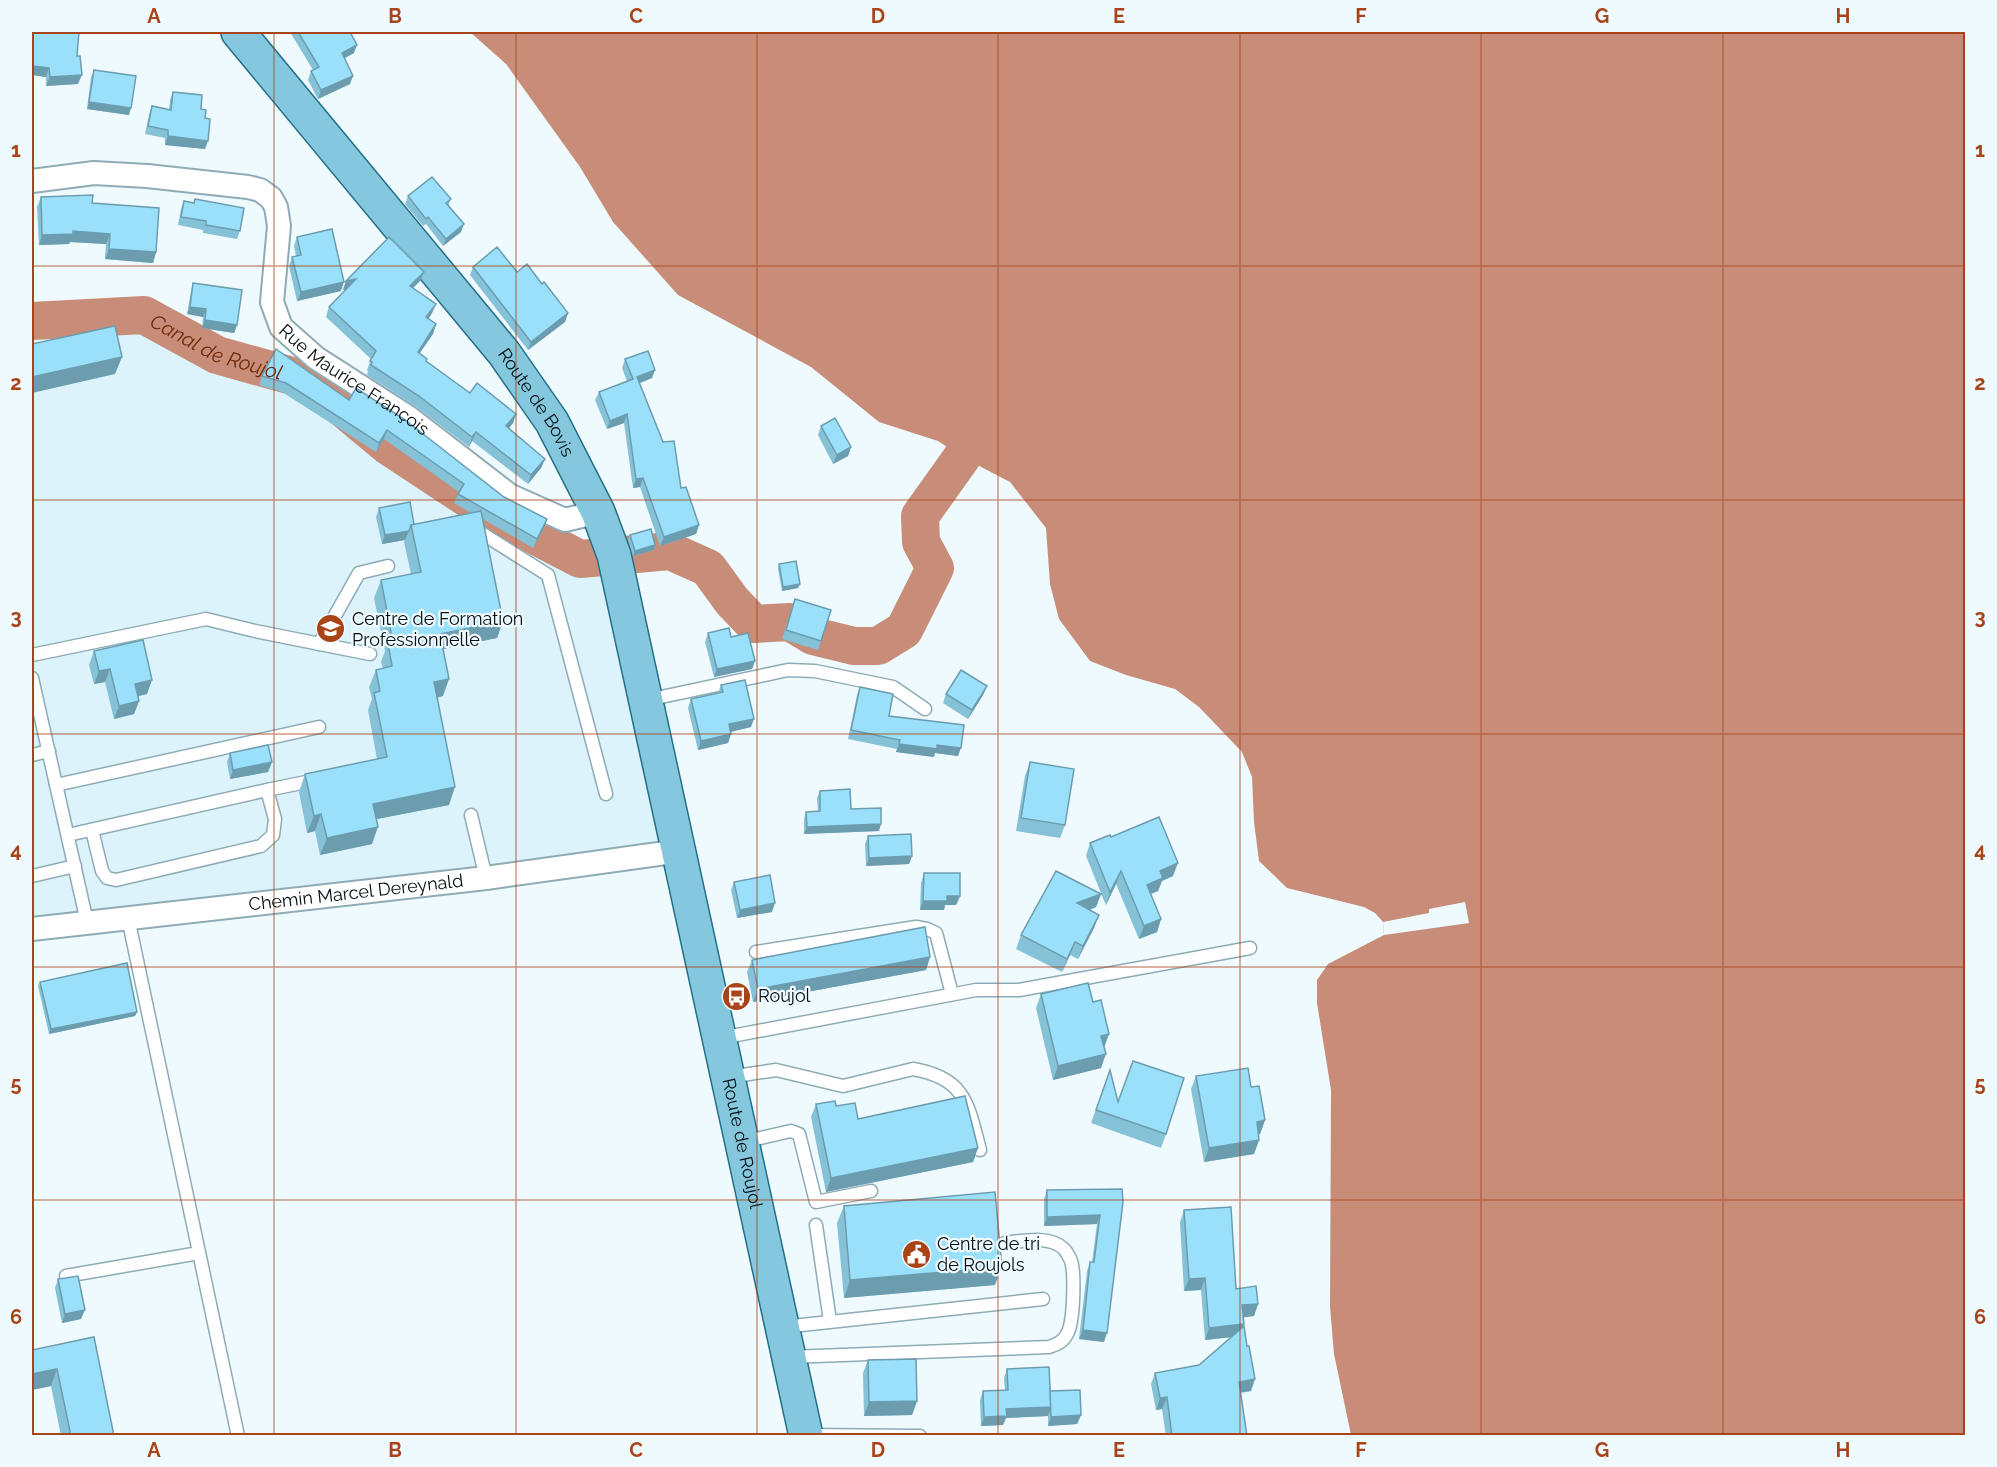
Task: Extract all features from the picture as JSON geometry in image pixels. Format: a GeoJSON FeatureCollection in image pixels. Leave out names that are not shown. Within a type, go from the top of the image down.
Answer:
{"type":"FeatureCollection","features":[{"type":"Feature","properties":{"kind":"main road","name":"Route de Bovis"},"geometry":{"type":"LineString","coordinates":[[238,32],[504,353],[552,422],[598,512],[614,555],[680,851]]}},
{"type":"Feature","properties":{"kind":"main road","name":"Route de Roujol"},"geometry":{"type":"LineString","coordinates":[[680,851],[806,1435]]}},
{"type":"Feature","properties":{"kind":"street","name":"Rue Maurice François"},"geometry":{"type":"LineString","coordinates":[[32,181],[94,173],[158,177],[260,190],[271,198],[276,207],[279,226],[272,302],[281,327],[316,358],[408,417],[509,495],[566,520],[598,512]]}},
{"type":"Feature","properties":{"kind":"street","name":"Chemin Marcel Dereynald"},"geometry":{"type":"LineString","coordinates":[[32,929],[486,878],[680,851]]}},
{"type":"Feature","properties":{"kind":"lane"},"geometry":{"type":"LineString","coordinates":[[483,534],[548,575],[606,794]]}},
{"type":"Feature","properties":{"kind":"lane"},"geometry":{"type":"LineString","coordinates":[[319,644],[359,573],[388,566]]}},
{"type":"Feature","properties":{"kind":"lane"},"geometry":{"type":"LineString","coordinates":[[32,655],[206,619],[370,654]]}},
{"type":"Feature","properties":{"kind":"lane"},"geometry":{"type":"LineString","coordinates":[[646,700],[788,670],[815,671],[893,687],[925,709]]}},
{"type":"Feature","properties":{"kind":"lane"},"geometry":{"type":"LineString","coordinates":[[32,678],[87,922]]}},
{"type":"Feature","properties":{"kind":"lane"},"geometry":{"type":"LineString","coordinates":[[56,784],[319,728]]}},
{"type":"Feature","properties":{"kind":"lane"},"geometry":{"type":"LineString","coordinates":[[32,755],[48,752]]}},
{"type":"Feature","properties":{"kind":"lane"},"geometry":{"type":"LineString","coordinates":[[68,835],[334,776]]}},
{"type":"Feature","properties":{"kind":"lane"},"geometry":{"type":"LineString","coordinates":[[92,830],[102,871],[107,878],[116,880],[261,846],[273,835],[275,819],[267,790]]}},
{"type":"Feature","properties":{"kind":"lane"},"geometry":{"type":"LineString","coordinates":[[471,814],[486,878]]}},
{"type":"Feature","properties":{"kind":"lane"},"geometry":{"type":"LineString","coordinates":[[32,876],[75,866]]}},
{"type":"Feature","properties":{"kind":"lane"},"geometry":{"type":"LineString","coordinates":[[128,918],[238,1436]]}},
{"type":"Feature","properties":{"kind":"lane"},"geometry":{"type":"LineString","coordinates":[[756,952],[916,927],[927,929],[936,933],[952,994]]}},
{"type":"Feature","properties":{"kind":"lane"},"geometry":{"type":"LineString","coordinates":[[719,1039],[952,994],[976,990],[1019,990],[1250,948]]}},
{"type":"Feature","properties":{"kind":"lane"},"geometry":{"type":"LineString","coordinates":[[728,1077],[776,1070],[843,1086],[914,1069],[923,1071],[949,1082],[963,1095],[980,1150]]}},
{"type":"Feature","properties":{"kind":"lane"},"geometry":{"type":"LineString","coordinates":[[742,1142],[791,1131],[799,1134],[816,1202],[871,1191]]}},
{"type":"Feature","properties":{"kind":"lane"},"geometry":{"type":"LineString","coordinates":[[816,1225],[830,1321]]}},
{"type":"Feature","properties":{"kind":"lane"},"geometry":{"type":"LineString","coordinates":[[785,1342],[1049,1347],[1060,1343],[1068,1332],[1073,1310],[1071,1261],[1064,1249],[1052,1242],[1034,1240],[1005,1243]]}},
{"type":"Feature","properties":{"kind":"lane"},"geometry":{"type":"LineString","coordinates":[[66,1276],[199,1253]]}},
{"type":"Feature","properties":{"kind":"lane"},"geometry":{"type":"LineString","coordinates":[[785,1342],[830,1321],[1043,1299]]}},
{"type":"Feature","properties":{"kind":"lane"},"geometry":{"type":"LineString","coordinates":[[806,1435],[920,1436]]}},
{"type":"Feature","properties":{"kind":"shaded area"},"geometry":{"type":"Polygon","coordinates":[[[470,32],[1965,32],[1965,1435],[1351,1435],[1334,1354],[1330,1307],[1331,1090],[1317,1003],[1317,980],[1328,964],[1384,935],[1383,922],[1375,913],[1364,907],[1287,888],[1259,861],[1252,777],[1242,752],[1199,707],[1175,689],[1126,675],[1090,661],[1059,619],[1050,584],[1046,528],[1010,482],[962,457],[938,441],[879,422],[811,367],[678,295],[613,222],[580,167],[506,64],[470,32]]]}},
{"type":"Feature","properties":{"kind":"shaded area","name":"Centre de Formation Professionnelle"},"geometry":{"type":"Polygon","coordinates":[[[144,315],[217,355],[310,381],[388,446],[482,508],[580,559],[600,559],[680,851],[32,929],[32,321],[144,315]]]}},
{"type":"Feature","properties":{"kind":"pier"},"geometry":{"type":"Polygon","coordinates":[[[1465,902],[1469,923],[1384,935],[1383,922],[1429,913],[1429,909],[1465,902]]]}},
{"type":"Feature","properties":{"kind":"building"},"geometry":{"type":"Polygon","coordinates":[[[32,32],[79,32],[77,56],[80,56],[82,75],[50,77],[49,68],[32,66],[32,32]]]}},
{"type":"Feature","properties":{"kind":"building"},"geometry":{"type":"Polygon","coordinates":[[[298,32],[350,32],[357,45],[342,53],[353,76],[321,90],[311,71],[319,67],[298,32]]]}},
{"type":"Feature","properties":{"kind":"building"},"geometry":{"type":"Polygon","coordinates":[[[94,70],[136,76],[131,108],[89,102],[94,70]]]}},
{"type":"Feature","properties":{"kind":"building"},"geometry":{"type":"Polygon","coordinates":[[[173,92],[202,95],[201,109],[206,110],[205,118],[210,119],[208,141],[168,136],[168,130],[148,126],[152,106],[171,110],[173,92]]]}},
{"type":"Feature","properties":{"kind":"building"},"geometry":{"type":"Polygon","coordinates":[[[432,177],[451,199],[446,203],[464,224],[446,239],[408,196],[432,177]]]}},
{"type":"Feature","properties":{"kind":"building"},"geometry":{"type":"Polygon","coordinates":[[[93,195],[92,203],[159,208],[156,252],[109,249],[110,234],[73,231],[73,234],[42,235],[41,197],[93,195]]]}},
{"type":"Feature","properties":{"kind":"building"},"geometry":{"type":"Polygon","coordinates":[[[195,199],[244,208],[240,231],[206,225],[206,221],[181,217],[184,201],[194,203],[195,199]]]}},
{"type":"Feature","properties":{"kind":"building"},"geometry":{"type":"Polygon","coordinates":[[[332,229],[344,282],[301,292],[292,257],[301,255],[297,237],[332,229]]]}},
{"type":"Feature","properties":{"kind":"building"},"geometry":{"type":"Polygon","coordinates":[[[389,237],[424,272],[410,286],[436,304],[426,317],[436,324],[418,352],[427,359],[426,361],[470,393],[477,383],[516,414],[506,426],[545,459],[531,475],[476,432],[472,437],[419,396],[371,365],[370,361],[376,351],[329,307],[356,279],[346,281],[389,237]]]}},
{"type":"Feature","properties":{"kind":"building"},"geometry":{"type":"Polygon","coordinates":[[[497,247],[517,272],[527,264],[568,313],[531,342],[473,267],[497,247]]]}},
{"type":"Feature","properties":{"kind":"building"},"geometry":{"type":"Polygon","coordinates":[[[193,283],[242,290],[237,325],[205,320],[206,309],[190,307],[193,283]]]}},
{"type":"Feature","properties":{"kind":"building"},"geometry":{"type":"Polygon","coordinates":[[[115,326],[122,357],[32,377],[32,344],[115,326]]]}},
{"type":"Feature","properties":{"kind":"building"},"geometry":{"type":"Polygon","coordinates":[[[276,349],[349,400],[356,388],[404,419],[504,497],[547,519],[537,539],[458,494],[464,484],[387,430],[379,443],[286,383],[262,376],[276,349]]]}},
{"type":"Feature","properties":{"kind":"building"},"geometry":{"type":"Polygon","coordinates":[[[648,351],[655,370],[637,377],[663,442],[674,441],[681,488],[686,487],[699,525],[664,537],[643,478],[636,479],[627,414],[610,421],[599,392],[633,379],[625,359],[648,351]]]}},
{"type":"Feature","properties":{"kind":"building"},"geometry":{"type":"Polygon","coordinates":[[[835,418],[851,447],[837,455],[821,426],[835,418]]]}},
{"type":"Feature","properties":{"kind":"building"},"geometry":{"type":"Polygon","coordinates":[[[410,502],[414,524],[411,525],[409,531],[385,535],[379,508],[410,502]]]}},
{"type":"Feature","properties":{"kind":"building"},"geometry":{"type":"Polygon","coordinates":[[[481,511],[503,621],[440,634],[449,679],[434,682],[455,787],[373,804],[378,827],[327,838],[321,814],[314,816],[305,774],[387,757],[374,693],[380,691],[376,670],[392,666],[388,644],[393,643],[381,580],[421,572],[411,525],[481,511]]]}},
{"type":"Feature","properties":{"kind":"building"},"geometry":{"type":"Polygon","coordinates":[[[651,529],[655,545],[635,551],[630,535],[651,529]]]}},
{"type":"Feature","properties":{"kind":"building"},"geometry":{"type":"Polygon","coordinates":[[[796,561],[800,584],[783,587],[779,564],[796,561]]]}},
{"type":"Feature","properties":{"kind":"building"},"geometry":{"type":"Polygon","coordinates":[[[795,599],[831,610],[821,641],[786,630],[795,599]]]}},
{"type":"Feature","properties":{"kind":"building"},"geometry":{"type":"Polygon","coordinates":[[[729,628],[731,637],[748,633],[755,661],[717,669],[708,633],[729,628]]]}},
{"type":"Feature","properties":{"kind":"building"},"geometry":{"type":"Polygon","coordinates":[[[143,640],[152,680],[135,684],[139,701],[119,706],[110,669],[99,671],[94,651],[143,640]]]}},
{"type":"Feature","properties":{"kind":"building"},"geometry":{"type":"Polygon","coordinates":[[[961,670],[987,686],[972,710],[946,694],[961,670]]]}},
{"type":"Feature","properties":{"kind":"building"},"geometry":{"type":"Polygon","coordinates":[[[745,680],[754,719],[729,724],[731,734],[701,741],[691,699],[723,692],[721,685],[745,680]]]}},
{"type":"Feature","properties":{"kind":"building"},"geometry":{"type":"Polygon","coordinates":[[[860,687],[893,694],[889,716],[964,725],[961,748],[937,745],[937,749],[899,744],[900,740],[851,730],[860,687]]]}},
{"type":"Feature","properties":{"kind":"building"},"geometry":{"type":"Polygon","coordinates":[[[268,745],[272,762],[233,770],[230,753],[268,745]]]}},
{"type":"Feature","properties":{"kind":"building"},"geometry":{"type":"Polygon","coordinates":[[[1030,762],[1074,769],[1065,825],[1021,818],[1030,762]]]}},
{"type":"Feature","properties":{"kind":"building"},"geometry":{"type":"Polygon","coordinates":[[[850,789],[851,809],[881,808],[881,824],[807,827],[806,812],[820,811],[820,791],[850,789]]]}},
{"type":"Feature","properties":{"kind":"building"},"geometry":{"type":"Polygon","coordinates":[[[1159,817],[1178,863],[1160,871],[1163,878],[1147,885],[1161,919],[1144,926],[1121,871],[1110,892],[1090,843],[1159,817]]]}},
{"type":"Feature","properties":{"kind":"building"},"geometry":{"type":"Polygon","coordinates":[[[911,834],[912,856],[869,858],[868,836],[911,834]]]}},
{"type":"Feature","properties":{"kind":"building"},"geometry":{"type":"Polygon","coordinates":[[[1056,871],[1101,894],[1077,903],[1099,915],[1083,946],[1075,942],[1067,959],[1021,935],[1056,871]]]}},
{"type":"Feature","properties":{"kind":"building"},"geometry":{"type":"Polygon","coordinates":[[[924,873],[960,873],[960,896],[947,896],[947,901],[923,901],[924,873]]]}},
{"type":"Feature","properties":{"kind":"building"},"geometry":{"type":"Polygon","coordinates":[[[770,875],[775,903],[740,910],[734,882],[770,875]]]}},
{"type":"Feature","properties":{"kind":"building"},"geometry":{"type":"Polygon","coordinates":[[[925,927],[930,957],[758,989],[752,960],[925,927]]]}},
{"type":"Feature","properties":{"kind":"building"},"geometry":{"type":"Polygon","coordinates":[[[127,963],[137,1012],[51,1029],[40,982],[127,963]]]}},
{"type":"Feature","properties":{"kind":"building"},"geometry":{"type":"Polygon","coordinates":[[[1088,983],[1093,1002],[1101,1000],[1109,1034],[1101,1036],[1106,1054],[1058,1066],[1041,994],[1088,983]]]}},
{"type":"Feature","properties":{"kind":"building"},"geometry":{"type":"Polygon","coordinates":[[[1133,1061],[1184,1078],[1166,1134],[1096,1110],[1110,1070],[1118,1102],[1133,1061]]]}},
{"type":"Feature","properties":{"kind":"building"},"geometry":{"type":"Polygon","coordinates":[[[1248,1068],[1251,1087],[1259,1086],[1265,1120],[1257,1122],[1259,1140],[1209,1148],[1196,1076],[1248,1068]]]}},
{"type":"Feature","properties":{"kind":"building"},"geometry":{"type":"Polygon","coordinates":[[[965,1096],[978,1148],[831,1178],[816,1104],[835,1101],[836,1106],[855,1103],[858,1119],[965,1096]]]}},
{"type":"Feature","properties":{"kind":"building"},"geometry":{"type":"Polygon","coordinates":[[[1122,1189],[1123,1202],[1107,1333],[1083,1330],[1090,1262],[1094,1262],[1100,1215],[1047,1217],[1047,1190],[1122,1189]]]}},
{"type":"Feature","properties":{"kind":"building","name":"Centre de tri de Roujols"},"geometry":{"type":"Polygon","coordinates":[[[995,1192],[1002,1267],[850,1280],[844,1206],[995,1192]]]}},
{"type":"Feature","properties":{"kind":"building"},"geometry":{"type":"Polygon","coordinates":[[[1231,1207],[1236,1289],[1256,1286],[1258,1304],[1242,1305],[1244,1324],[1209,1328],[1205,1278],[1189,1279],[1184,1210],[1231,1207]]]}},
{"type":"Feature","properties":{"kind":"building"},"geometry":{"type":"Polygon","coordinates":[[[78,1276],[85,1310],[65,1314],[58,1279],[78,1276]]]}},
{"type":"Feature","properties":{"kind":"building"},"geometry":{"type":"Polygon","coordinates":[[[1244,1326],[1255,1379],[1239,1382],[1247,1436],[1172,1436],[1167,1397],[1160,1398],[1155,1373],[1199,1365],[1244,1326]]]}},
{"type":"Feature","properties":{"kind":"building"},"geometry":{"type":"Polygon","coordinates":[[[94,1337],[114,1436],[71,1436],[57,1369],[32,1374],[32,1350],[94,1337]]]}},
{"type":"Feature","properties":{"kind":"building"},"geometry":{"type":"Polygon","coordinates":[[[916,1359],[917,1401],[869,1402],[868,1360],[916,1359]]]}},
{"type":"Feature","properties":{"kind":"building"},"geometry":{"type":"Polygon","coordinates":[[[1049,1367],[1051,1407],[1006,1409],[1007,1416],[984,1417],[983,1391],[1008,1390],[1007,1369],[1049,1367]]]}},
{"type":"Feature","properties":{"kind":"building"},"geometry":{"type":"Polygon","coordinates":[[[1080,1390],[1081,1415],[1051,1417],[1050,1391],[1080,1390]]]}},
{"type":"Feature","properties":{"kind":"waterway","name":"Canal de Roujol"},"geometry":{"type":"LineString","coordinates":[[32,321],[144,315],[217,355],[310,381],[388,446],[482,508],[580,559],[670,551],[708,568],[732,601],[754,624],[790,622],[813,636],[854,646],[878,646],[904,630],[935,568],[921,542],[920,516],[962,457]]}},
{"type":"Feature","properties":{"kind":"place","name":"Centre de Formation Professionnelle"},"geometry":{"type":"Point","coordinates":[331,629]}},
{"type":"Feature","properties":{"kind":"place","name":"Roujol"},"geometry":{"type":"Point","coordinates":[737,996]}},
{"type":"Feature","properties":{"kind":"place","name":"Centre de tri de Roujols"},"geometry":{"type":"Point","coordinates":[916,1254]}}]}
